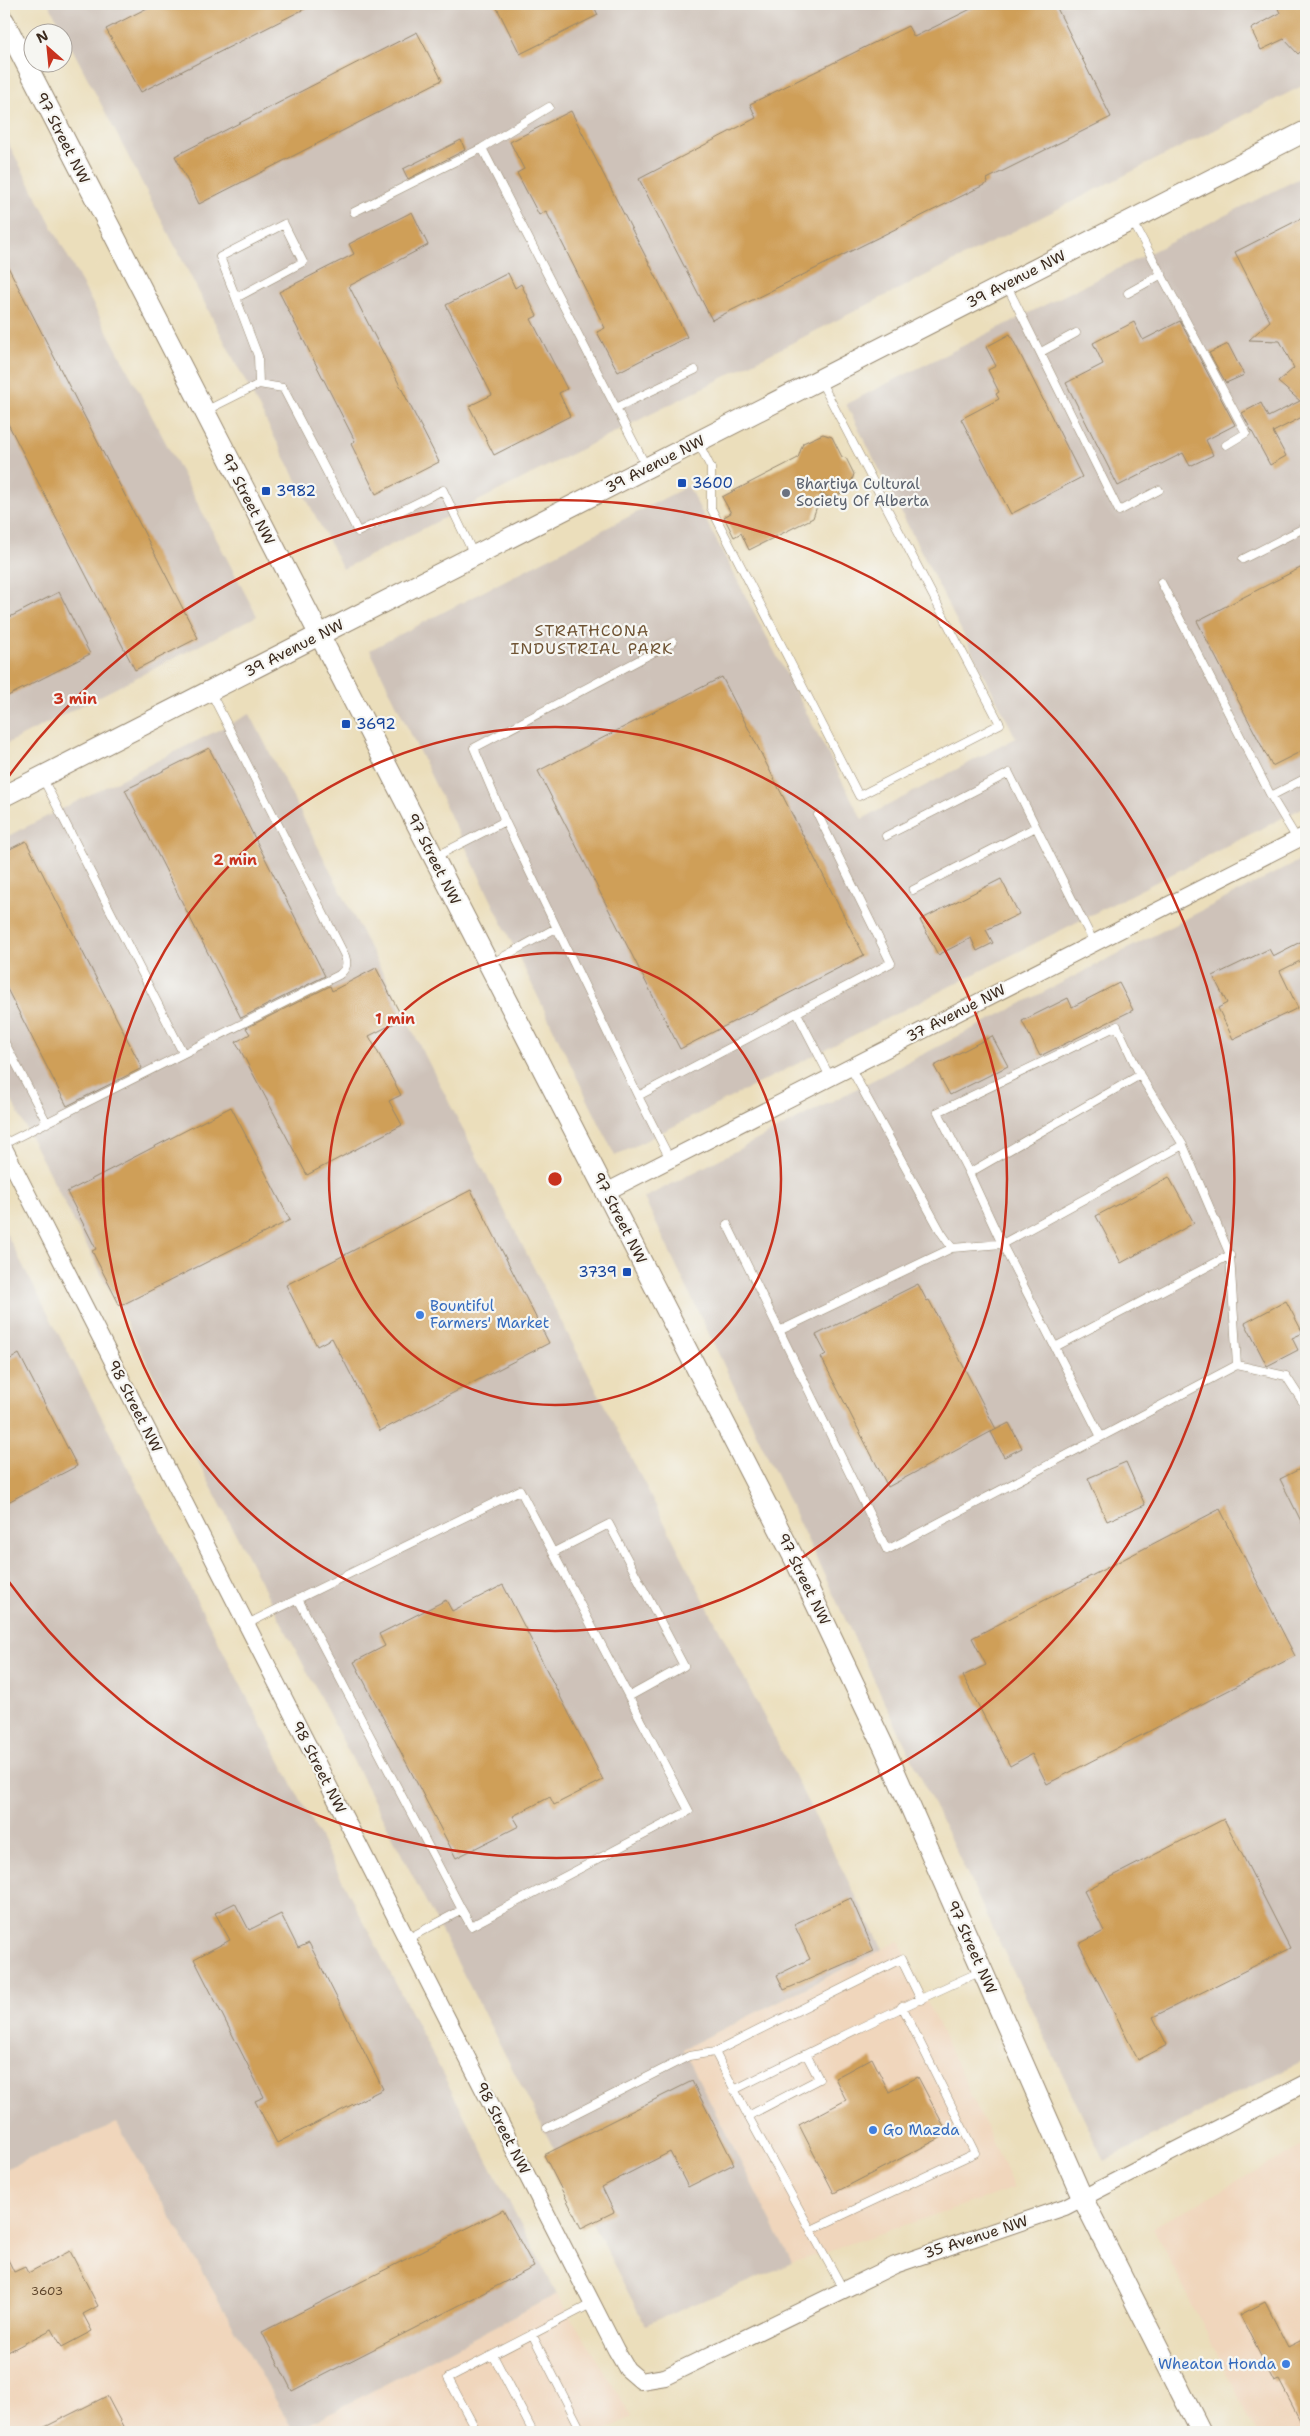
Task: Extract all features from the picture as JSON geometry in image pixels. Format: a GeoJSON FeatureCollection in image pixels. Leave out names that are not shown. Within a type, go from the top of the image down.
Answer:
{"type":"FeatureCollection","features":[{"type":"Feature","properties":{"kind":"street","name":"97 Street NW"},"geometry":{"type":"LineString","coordinates":[[4,22],[318,636],[795,1560],[884,1747],[1083,2198],[1201,2432]]}},
{"type":"Feature","properties":{"kind":"street","name":"39 Avenue NW"},"geometry":{"type":"LineString","coordinates":[[4,796],[1306,131]]}},
{"type":"Feature","properties":{"kind":"street","name":"37 Avenue NW"},"geometry":{"type":"LineString","coordinates":[[606,1192],[1302,837]]}},
{"type":"Feature","properties":{"kind":"street","name":"98 Street NW"},"geometry":{"type":"LineString","coordinates":[[4,1148],[627,2369],[641,2380]]}},
{"type":"Feature","properties":{"kind":"street","name":"35 Avenue NW"},"geometry":{"type":"LineString","coordinates":[[641,2380],[665,2377],[895,2265],[1056,2211],[1306,2083]]}},
{"type":"Feature","properties":{"kind":"lane"},"geometry":{"type":"LineString","coordinates":[[354,212],[482,148],[549,107]]}},
{"type":"Feature","properties":{"kind":"lane"},"geometry":{"type":"LineString","coordinates":[[482,148],[647,468]]}},
{"type":"Feature","properties":{"kind":"lane"},"geometry":{"type":"LineString","coordinates":[[1132,220],[1246,434],[1226,445]]}},
{"type":"Feature","properties":{"kind":"lane"},"geometry":{"type":"LineString","coordinates":[[236,298],[302,262],[284,224],[220,258],[258,356],[259,384]]}},
{"type":"Feature","properties":{"kind":"lane"},"geometry":{"type":"LineString","coordinates":[[1128,293],[1162,274]]}},
{"type":"Feature","properties":{"kind":"lane"},"geometry":{"type":"LineString","coordinates":[[1006,284],[1119,511],[1159,490]]}},
{"type":"Feature","properties":{"kind":"lane"},"geometry":{"type":"LineString","coordinates":[[1041,352],[1076,333]]}},
{"type":"Feature","properties":{"kind":"lane"},"geometry":{"type":"LineString","coordinates":[[616,408],[695,370]]}},
{"type":"Feature","properties":{"kind":"lane"},"geometry":{"type":"LineString","coordinates":[[698,442],[711,468],[711,508],[859,796],[1000,724],[820,380]]}},
{"type":"Feature","properties":{"kind":"lane"},"geometry":{"type":"LineString","coordinates":[[204,412],[259,384],[283,388],[358,532],[443,490],[474,556]]}},
{"type":"Feature","properties":{"kind":"lane"},"geometry":{"type":"LineString","coordinates":[[1243,559],[1304,528],[1306,532]]}},
{"type":"Feature","properties":{"kind":"lane"},"geometry":{"type":"LineString","coordinates":[[1162,582],[1271,796],[1302,837]]}},
{"type":"Feature","properties":{"kind":"lane"},"geometry":{"type":"LineString","coordinates":[[670,1159],[556,928],[505,821],[474,748],[673,642]]}},
{"type":"Feature","properties":{"kind":"lane"},"geometry":{"type":"LineString","coordinates":[[4,1144],[339,975],[348,963],[210,691]]}},
{"type":"Feature","properties":{"kind":"lane"},"geometry":{"type":"LineString","coordinates":[[886,836],[1009,773],[1094,943]]}},
{"type":"Feature","properties":{"kind":"lane"},"geometry":{"type":"LineString","coordinates":[[42,777],[183,1053]]}},
{"type":"Feature","properties":{"kind":"lane"},"geometry":{"type":"LineString","coordinates":[[1271,796],[1306,778]]}},
{"type":"Feature","properties":{"kind":"lane"},"geometry":{"type":"LineString","coordinates":[[638,1096],[891,963],[818,815]]}},
{"type":"Feature","properties":{"kind":"lane"},"geometry":{"type":"LineString","coordinates":[[433,858],[505,821]]}},
{"type":"Feature","properties":{"kind":"lane"},"geometry":{"type":"LineString","coordinates":[[913,890],[1036,827]]}},
{"type":"Feature","properties":{"kind":"lane"},"geometry":{"type":"LineString","coordinates":[[488,964],[556,928]]}},
{"type":"Feature","properties":{"kind":"lane"},"geometry":{"type":"LineString","coordinates":[[797,1013],[830,1078]]}},
{"type":"Feature","properties":{"kind":"lane"},"geometry":{"type":"LineString","coordinates":[[1101,1437],[1002,1244],[938,1112],[1117,1026],[1140,1075],[1184,1145],[1230,1255],[1238,1365]]}},
{"type":"Feature","properties":{"kind":"lane"},"geometry":{"type":"LineString","coordinates":[[4,1041],[47,1122]]}},
{"type":"Feature","properties":{"kind":"lane"},"geometry":{"type":"LineString","coordinates":[[850,1067],[941,1232],[952,1248]]}},
{"type":"Feature","properties":{"kind":"lane"},"geometry":{"type":"LineString","coordinates":[[969,1173],[1140,1075]]}},
{"type":"Feature","properties":{"kind":"lane"},"geometry":{"type":"LineString","coordinates":[[779,1331],[952,1248],[1002,1244],[1184,1145]]}},
{"type":"Feature","properties":{"kind":"lane"},"geometry":{"type":"LineString","coordinates":[[727,1224],[887,1550],[1238,1365],[1286,1376],[1306,1407]]}},
{"type":"Feature","properties":{"kind":"lane"},"geometry":{"type":"LineString","coordinates":[[1055,1347],[1230,1255]]}},
{"type":"Feature","properties":{"kind":"lane"},"geometry":{"type":"LineString","coordinates":[[247,1624],[520,1490],[689,1811],[471,1926],[298,1600]]}},
{"type":"Feature","properties":{"kind":"lane"},"geometry":{"type":"LineString","coordinates":[[554,1552],[609,1524],[684,1666],[630,1696]]}},
{"type":"Feature","properties":{"kind":"lane"},"geometry":{"type":"LineString","coordinates":[[407,1939],[462,1910]]}},
{"type":"Feature","properties":{"kind":"lane"},"geometry":{"type":"LineString","coordinates":[[547,2128],[689,2056],[714,2052],[901,1959],[921,2000]]}},
{"type":"Feature","properties":{"kind":"lane"},"geometry":{"type":"LineString","coordinates":[[734,2090],[902,2006],[921,2000],[982,1971]]}},
{"type":"Feature","properties":{"kind":"lane"},"geometry":{"type":"LineString","coordinates":[[811,2230],[974,2153],[902,2006]]}},
{"type":"Feature","properties":{"kind":"lane"},"geometry":{"type":"LineString","coordinates":[[714,2052],[843,2289]]}},
{"type":"Feature","properties":{"kind":"lane"},"geometry":{"type":"LineString","coordinates":[[748,2116],[819,2080],[806,2054]]}},
{"type":"Feature","properties":{"kind":"lane"},"geometry":{"type":"LineString","coordinates":[[477,2432],[448,2378],[593,2303]]}},
{"type":"Feature","properties":{"kind":"lane"},"geometry":{"type":"LineString","coordinates":[[532,2334],[582,2432]]}},
{"type":"Feature","properties":{"kind":"lane"},"geometry":{"type":"LineString","coordinates":[[493,2355],[533,2432]]}},
{"type":"Feature","properties":{"kind":"shaded area"},"geometry":{"type":"Polygon","coordinates":[[[49,4],[1306,4],[1306,84],[343,569],[72,48],[72,22],[58,22],[49,4]]]}},
{"type":"Feature","properties":{"kind":"shaded area"},"geometry":{"type":"Polygon","coordinates":[[[4,135],[257,616],[4,745],[4,135]]]}},
{"type":"Feature","properties":{"kind":"shaded area"},"geometry":{"type":"Polygon","coordinates":[[[1306,175],[1306,806],[615,1156],[370,650],[688,486],[862,819],[1016,738],[846,404],[1306,175]]]}},
{"type":"Feature","properties":{"kind":"shaded area"},"geometry":{"type":"Polygon","coordinates":[[[250,714],[883,1949],[683,2049],[792,2263],[645,2325],[4,1086],[4,838],[250,714]]]}},
{"type":"Feature","properties":{"kind":"shaded area"},"geometry":{"type":"Polygon","coordinates":[[[1306,857],[1306,2059],[1104,2161],[644,1198],[1306,857]]]}},
{"type":"Feature","properties":{"kind":"shaded area"},"geometry":{"type":"Polygon","coordinates":[[[4,1229],[557,2294],[294,2432],[117,2123],[4,2169],[4,1229]]]}},
{"type":"Feature","properties":{"kind":"shaded area"},"geometry":{"type":"Polygon","coordinates":[[[899,1941],[1014,2188],[792,2263],[683,2049],[899,1941]]]}},
{"type":"Feature","properties":{"kind":"shaded area"},"geometry":{"type":"Polygon","coordinates":[[[117,2123],[294,2432],[4,2432],[4,2169],[117,2123]]]}},
{"type":"Feature","properties":{"kind":"shaded area"},"geometry":{"type":"Polygon","coordinates":[[[1306,2144],[1306,2432],[1256,2432],[1153,2227],[1306,2144]]]}},
{"type":"Feature","properties":{"kind":"shaded area"},"geometry":{"type":"Polygon","coordinates":[[[557,2294],[632,2417],[602,2432],[294,2432],[557,2294]]]}},
{"type":"Feature","properties":{"kind":"building"},"geometry":{"type":"Polygon","coordinates":[[[155,4],[314,4],[141,92],[106,29],[155,4]]]}},
{"type":"Feature","properties":{"kind":"building"},"geometry":{"type":"Polygon","coordinates":[[[495,4],[593,4],[598,15],[520,54],[495,4]]]}},
{"type":"Feature","properties":{"kind":"building"},"geometry":{"type":"Polygon","coordinates":[[[981,4],[1055,4],[1111,117],[987,179],[988,183],[712,320],[639,179],[756,118],[750,104],[908,26],[914,37],[981,4]]]}},
{"type":"Feature","properties":{"kind":"building"},"geometry":{"type":"Polygon","coordinates":[[[1276,4],[1306,4],[1306,47],[1298,54],[1284,39],[1261,50],[1251,29],[1280,13],[1276,4]]]}},
{"type":"Feature","properties":{"kind":"building"},"geometry":{"type":"Polygon","coordinates":[[[417,32],[442,80],[199,204],[175,156],[417,32]]]}},
{"type":"Feature","properties":{"kind":"building"},"geometry":{"type":"Polygon","coordinates":[[[571,111],[687,337],[618,372],[597,332],[605,328],[546,211],[539,215],[517,173],[524,169],[510,142],[571,111]]]}},
{"type":"Feature","properties":{"kind":"building"},"geometry":{"type":"Polygon","coordinates":[[[461,140],[465,150],[408,179],[403,169],[461,140]]]}},
{"type":"Feature","properties":{"kind":"building"},"geometry":{"type":"Polygon","coordinates":[[[412,212],[428,245],[349,286],[439,462],[376,494],[351,444],[355,441],[279,292],[354,254],[349,244],[412,212]]]}},
{"type":"Feature","properties":{"kind":"building"},"geometry":{"type":"Polygon","coordinates":[[[1306,216],[1306,415],[1273,432],[1286,456],[1270,465],[1242,413],[1261,403],[1268,417],[1300,401],[1278,382],[1294,368],[1280,341],[1249,340],[1270,321],[1235,252],[1306,216]]]}},
{"type":"Feature","properties":{"kind":"building"},"geometry":{"type":"Polygon","coordinates":[[[4,259],[198,638],[135,670],[4,416],[4,259]]]}},
{"type":"Feature","properties":{"kind":"building"},"geometry":{"type":"Polygon","coordinates":[[[508,273],[515,288],[521,284],[537,316],[531,319],[567,389],[559,393],[570,416],[494,455],[469,406],[492,395],[446,305],[508,273]]]}},
{"type":"Feature","properties":{"kind":"building"},"geometry":{"type":"Polygon","coordinates":[[[1180,321],[1235,425],[1206,440],[1213,455],[1190,466],[1183,453],[1118,486],[1066,383],[1103,364],[1093,343],[1134,322],[1143,340],[1180,321]]]}},
{"type":"Feature","properties":{"kind":"building"},"geometry":{"type":"Polygon","coordinates":[[[1010,334],[1082,477],[1011,514],[961,419],[999,399],[996,394],[999,392],[988,370],[996,366],[986,347],[1010,334]]]}},
{"type":"Feature","properties":{"kind":"building"},"geometry":{"type":"Polygon","coordinates":[[[1228,344],[1244,375],[1226,383],[1209,353],[1228,344]]]}},
{"type":"Feature","properties":{"kind":"building","name":"Bhartiya Cultural Society Of Alberta"},"geometry":{"type":"Polygon","coordinates":[[[823,434],[832,437],[842,457],[846,458],[854,474],[849,489],[832,498],[821,494],[813,518],[749,550],[741,533],[734,537],[724,517],[731,513],[722,497],[798,458],[803,443],[823,434]]]}},
{"type":"Feature","properties":{"kind":"building"},"geometry":{"type":"Polygon","coordinates":[[[1306,565],[1306,749],[1272,766],[1197,621],[1306,565]]]}},
{"type":"Feature","properties":{"kind":"building"},"geometry":{"type":"Polygon","coordinates":[[[59,592],[90,654],[4,698],[4,620],[59,592]]]}},
{"type":"Feature","properties":{"kind":"building"},"geometry":{"type":"Polygon","coordinates":[[[722,677],[864,955],[680,1049],[538,771],[722,677]]]}},
{"type":"Feature","properties":{"kind":"building"},"geometry":{"type":"Polygon","coordinates":[[[209,748],[325,976],[241,1018],[125,790],[209,748]]]}},
{"type":"Feature","properties":{"kind":"building"},"geometry":{"type":"Polygon","coordinates":[[[26,841],[142,1068],[67,1106],[4,983],[4,852],[26,841]]]}},
{"type":"Feature","properties":{"kind":"building"},"geometry":{"type":"Polygon","coordinates":[[[1001,879],[1019,914],[986,930],[993,943],[977,951],[971,938],[938,955],[920,920],[1001,879]]]}},
{"type":"Feature","properties":{"kind":"building"},"geometry":{"type":"Polygon","coordinates":[[[1306,939],[1306,958],[1280,971],[1298,1008],[1233,1039],[1218,1008],[1227,1003],[1213,976],[1269,949],[1273,956],[1306,939]]]}},
{"type":"Feature","properties":{"kind":"building"},"geometry":{"type":"Polygon","coordinates":[[[376,968],[403,1019],[369,1036],[401,1095],[389,1101],[402,1125],[307,1175],[236,1042],[250,1034],[246,1028],[330,986],[332,991],[376,968]]]}},
{"type":"Feature","properties":{"kind":"building"},"geometry":{"type":"Polygon","coordinates":[[[1119,983],[1133,1010],[1040,1056],[1022,1021],[1068,998],[1072,1007],[1119,983]]]}},
{"type":"Feature","properties":{"kind":"building"},"geometry":{"type":"Polygon","coordinates":[[[992,1036],[1008,1066],[950,1095],[934,1066],[992,1036]]]}},
{"type":"Feature","properties":{"kind":"building"},"geometry":{"type":"Polygon","coordinates":[[[231,1107],[290,1220],[120,1306],[92,1251],[96,1249],[67,1192],[231,1107]]]}},
{"type":"Feature","properties":{"kind":"building"},"geometry":{"type":"Polygon","coordinates":[[[1169,1177],[1194,1223],[1121,1263],[1096,1216],[1169,1177]]]}},
{"type":"Feature","properties":{"kind":"building"},"geometry":{"type":"Polygon","coordinates":[[[471,1190],[549,1343],[380,1431],[332,1338],[317,1346],[286,1285],[471,1190]]]}},
{"type":"Feature","properties":{"kind":"building"},"geometry":{"type":"Polygon","coordinates":[[[918,1284],[927,1301],[929,1300],[996,1429],[888,1487],[821,1357],[826,1354],[816,1335],[918,1284]]]}},
{"type":"Feature","properties":{"kind":"building"},"geometry":{"type":"Polygon","coordinates":[[[1286,1301],[1303,1333],[1292,1338],[1298,1350],[1267,1366],[1245,1323],[1286,1301]]]}},
{"type":"Feature","properties":{"kind":"building"},"geometry":{"type":"Polygon","coordinates":[[[19,1354],[77,1466],[4,1504],[4,1363],[19,1354]]]}},
{"type":"Feature","properties":{"kind":"building"},"geometry":{"type":"Polygon","coordinates":[[[1009,1423],[1022,1448],[1004,1457],[991,1432],[1009,1423]]]}},
{"type":"Feature","properties":{"kind":"building"},"geometry":{"type":"Polygon","coordinates":[[[1126,1462],[1145,1505],[1107,1521],[1088,1478],[1126,1462]]]}},
{"type":"Feature","properties":{"kind":"building"},"geometry":{"type":"Polygon","coordinates":[[[1306,1466],[1306,1531],[1280,1479],[1306,1466]]]}},
{"type":"Feature","properties":{"kind":"building"},"geometry":{"type":"Polygon","coordinates":[[[1220,1509],[1295,1656],[1047,1784],[1032,1754],[1010,1766],[963,1676],[986,1665],[972,1638],[1220,1509]]]}},
{"type":"Feature","properties":{"kind":"building"},"geometry":{"type":"Polygon","coordinates":[[[503,1585],[603,1780],[554,1805],[550,1797],[513,1816],[519,1826],[456,1858],[354,1662],[385,1646],[379,1634],[446,1600],[452,1611],[503,1585]]]}},
{"type":"Feature","properties":{"kind":"building"},"geometry":{"type":"Polygon","coordinates":[[[1224,1819],[1290,1948],[1153,2017],[1167,2045],[1138,2060],[1079,1944],[1104,1931],[1084,1891],[1224,1819]]]}},
{"type":"Feature","properties":{"kind":"building"},"geometry":{"type":"Polygon","coordinates":[[[851,1898],[874,1951],[784,1990],[777,1975],[810,1959],[794,1924],[851,1898]]]}},
{"type":"Feature","properties":{"kind":"building"},"geometry":{"type":"Polygon","coordinates":[[[235,1903],[249,1930],[281,1914],[298,1948],[309,1943],[383,2089],[277,2143],[255,2101],[264,2097],[194,1959],[230,1940],[215,1913],[235,1903]]]}},
{"type":"Feature","properties":{"kind":"building","name":"Go Mazda"},"geometry":{"type":"Polygon","coordinates":[[[872,2058],[889,2092],[918,2077],[948,2134],[834,2193],[799,2125],[846,2100],[835,2078],[872,2058]]]}},
{"type":"Feature","properties":{"kind":"building"},"geometry":{"type":"Polygon","coordinates":[[[692,2081],[734,2164],[688,2187],[670,2152],[602,2187],[614,2212],[581,2228],[544,2155],[692,2081]]]}},
{"type":"Feature","properties":{"kind":"building"},"geometry":{"type":"Polygon","coordinates":[[[503,2210],[534,2267],[292,2391],[262,2332],[503,2210]]]}},
{"type":"Feature","properties":{"kind":"building"},"geometry":{"type":"Polygon","coordinates":[[[4,2251],[14,2272],[25,2267],[28,2273],[70,2251],[98,2306],[83,2314],[92,2331],[62,2347],[52,2329],[4,2354],[4,2251]]]}},
{"type":"Feature","properties":{"kind":"building","name":"Wheaton Honda"},"geometry":{"type":"Polygon","coordinates":[[[1265,2302],[1288,2347],[1306,2338],[1306,2432],[1279,2380],[1274,2382],[1240,2315],[1265,2302]]]}},
{"type":"Feature","properties":{"kind":"building"},"geometry":{"type":"Polygon","coordinates":[[[107,2396],[126,2432],[35,2432],[107,2396]]]}},
{"type":"Feature","properties":{"kind":"place","name":"3600"},"geometry":{"type":"Point","coordinates":[682,483]}},
{"type":"Feature","properties":{"kind":"place","name":"3982"},"geometry":{"type":"Point","coordinates":[266,491]}},
{"type":"Feature","properties":{"kind":"place","name":"Bhartiya Cultural Society Of Alberta"},"geometry":{"type":"Point","coordinates":[786,493]}},
{"type":"Feature","properties":{"kind":"place","name":"3692"},"geometry":{"type":"Point","coordinates":[346,724]}},
{"type":"Feature","properties":{"kind":"place","name":"3739"},"geometry":{"type":"Point","coordinates":[627,1272]}},
{"type":"Feature","properties":{"kind":"place","name":"Bountiful Farmers' Market"},"geometry":{"type":"Point","coordinates":[420,1315]}},
{"type":"Feature","properties":{"kind":"place","name":"Go Mazda"},"geometry":{"type":"Point","coordinates":[873,2130]}},
{"type":"Feature","properties":{"kind":"place","name":"Wheaton Honda"},"geometry":{"type":"Point","coordinates":[1286,2364]}},
{"type":"Feature","properties":{"kind":"district","name":"STRATHCONA INDUSTRIAL PARK"},"geometry":{"type":"Point","coordinates":[592,639]}}]}
